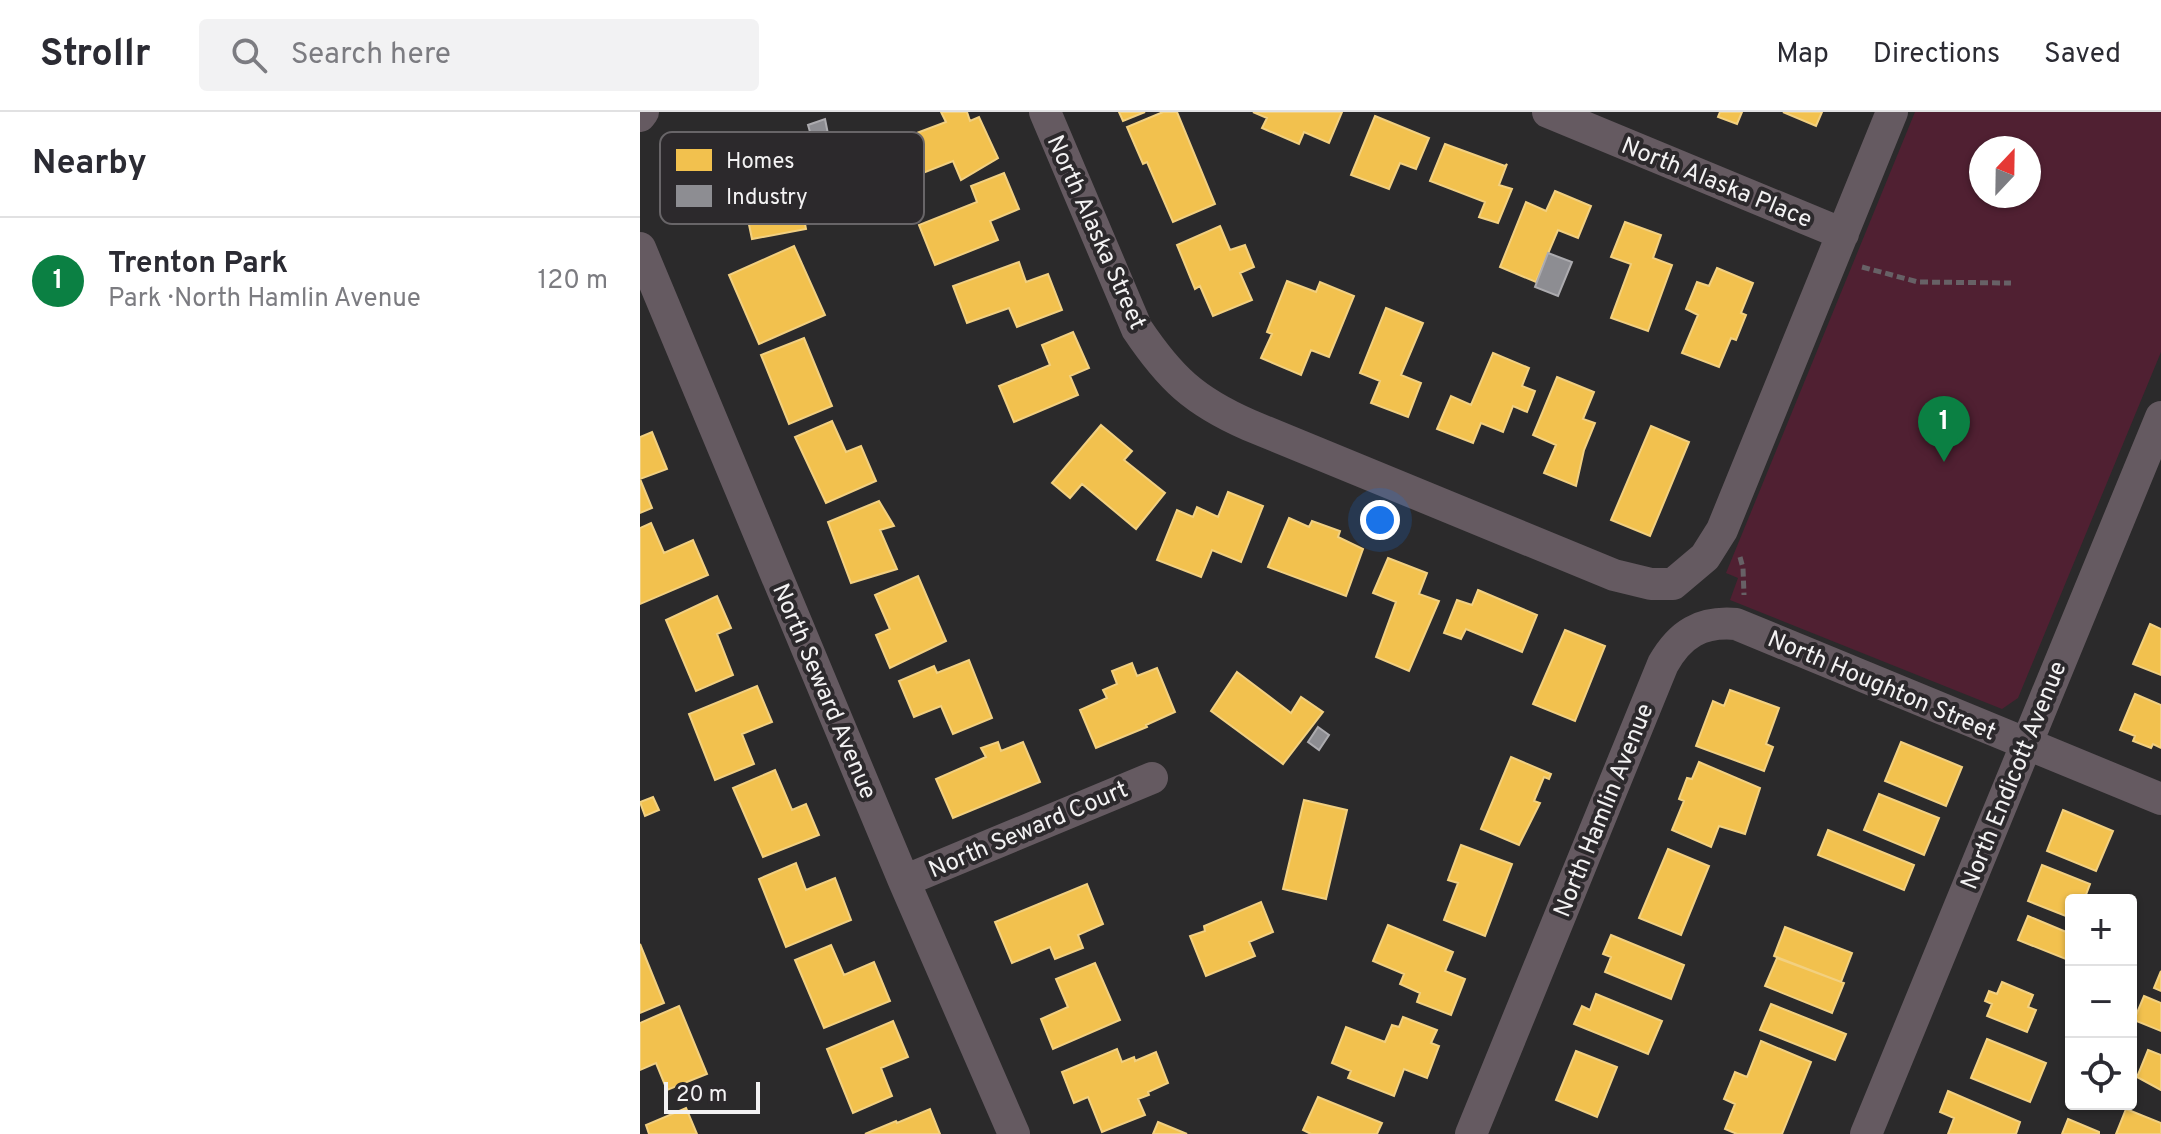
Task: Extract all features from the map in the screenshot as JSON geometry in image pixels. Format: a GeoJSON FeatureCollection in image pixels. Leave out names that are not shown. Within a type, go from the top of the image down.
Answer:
{"type":"FeatureCollection","features":[{"type":"Feature","properties":{"kind":"street","name":"North Alaska Street"},"geometry":{"type":"LineString","coordinates":[[1045,112],[1137,329],[1158,361],[1182,386],[1221,412],[1614,575],[1651,584],[1673,584],[1705,557],[1722,530]]}},
{"type":"Feature","properties":{"kind":"street","name":"North Alaska Place"},"geometry":{"type":"LineString","coordinates":[[1548,112],[1838,244]]}},
{"type":"Feature","properties":{"kind":"street"},"geometry":{"type":"LineString","coordinates":[[1722,530],[1892,112]]}},
{"type":"Feature","properties":{"kind":"street","name":"North Seward Avenue"},"geometry":{"type":"LineString","coordinates":[[640,248],[904,881],[1014,1134]]}},
{"type":"Feature","properties":{"kind":"street","name":"North Endicott Avenue"},"geometry":{"type":"LineString","coordinates":[[1866,1134],[2161,417]]}},
{"type":"Feature","properties":{"kind":"street","name":"North Hamlin Avenue"},"geometry":{"type":"LineString","coordinates":[[1471,1134],[1663,664],[1674,645],[1693,631],[1713,622],[1736,624]]}},
{"type":"Feature","properties":{"kind":"street","name":"North Houghton Street"},"geometry":{"type":"LineString","coordinates":[[1736,624],[2161,799]]}},
{"type":"Feature","properties":{"kind":"street","name":"North Seward Court"},"geometry":{"type":"LineString","coordinates":[[904,881],[1152,778]]}},
{"type":"Feature","properties":{"kind":"path"},"geometry":{"type":"LineString","coordinates":[[1838,244],[1871,271],[1918,282],[2011,283]]}},
{"type":"Feature","properties":{"kind":"path"},"geometry":{"type":"LineString","coordinates":[[1722,530],[1740,556],[1743,568],[1744,600],[1736,624]]}},
{"type":"Feature","properties":{"kind":"shaded area"},"geometry":{"type":"Polygon","coordinates":[[[1915,112],[2161,112],[2161,352],[2018,698],[2002,709],[1730,600],[1738,578],[1726,573],[1915,112]]]}},
{"type":"Feature","properties":{"kind":"building: Homes"},"geometry":{"type":"Polygon","coordinates":[[[941,112],[967,112],[970,121],[979,117],[998,158],[961,180],[953,161],[924,173],[924,132],[920,132],[946,122],[941,112]]]}},
{"type":"Feature","properties":{"kind":"building: Homes"},"geometry":{"type":"Polygon","coordinates":[[[1119,112],[1145,112],[1123,121],[1119,112]]]}},
{"type":"Feature","properties":{"kind":"building: Homes"},"geometry":{"type":"Polygon","coordinates":[[[1163,112],[1177,112],[1215,204],[1173,222],[1147,162],[1143,164],[1127,127],[1163,112]]]}},
{"type":"Feature","properties":{"kind":"building: Homes"},"geometry":{"type":"Polygon","coordinates":[[[1253,112],[1342,112],[1329,143],[1304,132],[1299,144],[1262,128],[1267,118],[1253,112]]]}},
{"type":"Feature","properties":{"kind":"building: Homes"},"geometry":{"type":"Polygon","coordinates":[[[1720,112],[1742,112],[1737,124],[1718,117],[1720,112]]]}},
{"type":"Feature","properties":{"kind":"building: Homes"},"geometry":{"type":"Polygon","coordinates":[[[1783,112],[1822,112],[1816,126],[1783,112]]]}},
{"type":"Feature","properties":{"kind":"building: Homes"},"geometry":{"type":"Polygon","coordinates":[[[1375,116],[1429,138],[1416,169],[1400,163],[1389,189],[1351,175],[1375,116]]]}},
{"type":"Feature","properties":{"kind":"building: Homes"},"geometry":{"type":"Polygon","coordinates":[[[1445,144],[1505,166],[1507,164],[1499,185],[1512,189],[1498,223],[1479,217],[1485,202],[1430,181],[1445,144]]]}},
{"type":"Feature","properties":{"kind":"building: Homes"},"geometry":{"type":"Polygon","coordinates":[[[1004,173],[1019,209],[990,221],[998,240],[935,265],[919,225],[977,202],[971,186],[1004,173]]]}},
{"type":"Feature","properties":{"kind":"building: Homes"},"geometry":{"type":"Polygon","coordinates":[[[1555,191],[1591,206],[1578,238],[1558,230],[1536,282],[1500,267],[1526,202],[1546,211],[1555,191]]]}},
{"type":"Feature","properties":{"kind":"building: Homes"},"geometry":{"type":"Polygon","coordinates":[[[1625,222],[1661,235],[1653,258],[1672,265],[1648,331],[1611,318],[1631,264],[1611,257],[1625,222]]]}},
{"type":"Feature","properties":{"kind":"building: Homes"},"geometry":{"type":"Polygon","coordinates":[[[749,224],[805,224],[806,229],[752,239],[749,224]]]}},
{"type":"Feature","properties":{"kind":"building: Homes"},"geometry":{"type":"Polygon","coordinates":[[[1220,226],[1230,250],[1245,245],[1254,267],[1240,273],[1252,300],[1213,316],[1200,286],[1195,289],[1177,245],[1220,226]]]}},
{"type":"Feature","properties":{"kind":"building: Homes"},"geometry":{"type":"Polygon","coordinates":[[[794,246],[825,315],[759,344],[729,275],[794,246]]]}},
{"type":"Feature","properties":{"kind":"building: Homes"},"geometry":{"type":"Polygon","coordinates":[[[1019,262],[1026,282],[1048,274],[1062,310],[1017,327],[1009,308],[967,323],[953,286],[1019,262]]]}},
{"type":"Feature","properties":{"kind":"building: Homes"},"geometry":{"type":"Polygon","coordinates":[[[1717,268],[1753,283],[1741,313],[1746,315],[1736,340],[1731,338],[1719,367],[1682,353],[1698,315],[1686,309],[1697,282],[1709,286],[1717,268]]]}},
{"type":"Feature","properties":{"kind":"building: Homes"},"geometry":{"type":"Polygon","coordinates":[[[1287,281],[1316,292],[1320,282],[1354,296],[1329,357],[1311,350],[1301,375],[1261,358],[1272,334],[1267,332],[1287,281]]]}},
{"type":"Feature","properties":{"kind":"building: Homes"},"geometry":{"type":"Polygon","coordinates":[[[1386,308],[1423,323],[1401,375],[1421,383],[1408,417],[1371,403],[1380,381],[1360,373],[1386,308]]]}},
{"type":"Feature","properties":{"kind":"building: Homes"},"geometry":{"type":"Polygon","coordinates":[[[1073,332],[1089,368],[1070,376],[1078,395],[1014,422],[999,386],[1050,365],[1042,345],[1073,332]]]}},
{"type":"Feature","properties":{"kind":"building: Homes"},"geometry":{"type":"Polygon","coordinates":[[[804,338],[832,406],[789,424],[761,355],[804,338]]]}},
{"type":"Feature","properties":{"kind":"building: Homes"},"geometry":{"type":"Polygon","coordinates":[[[1493,353],[1529,368],[1522,386],[1535,391],[1527,412],[1513,406],[1503,432],[1481,423],[1473,443],[1437,429],[1451,396],[1471,405],[1493,353]]]}},
{"type":"Feature","properties":{"kind":"building: Homes"},"geometry":{"type":"Polygon","coordinates":[[[1557,377],[1594,392],[1583,419],[1595,423],[1584,450],[1576,486],[1544,473],[1556,445],[1533,435],[1557,377]]]}},
{"type":"Feature","properties":{"kind":"building: Homes"},"geometry":{"type":"Polygon","coordinates":[[[832,421],[846,452],[861,446],[876,481],[826,503],[795,437],[832,421]]]}},
{"type":"Feature","properties":{"kind":"building: Homes"},"geometry":{"type":"Polygon","coordinates":[[[1101,425],[1132,451],[1124,460],[1165,493],[1136,529],[1082,484],[1070,498],[1052,483],[1101,425]]]}},
{"type":"Feature","properties":{"kind":"building: Homes"},"geometry":{"type":"Polygon","coordinates":[[[1651,426],[1689,442],[1650,536],[1611,520],[1651,426]]]}},
{"type":"Feature","properties":{"kind":"building: Homes"},"geometry":{"type":"Polygon","coordinates":[[[652,432],[667,469],[640,479],[640,437],[652,432]]]}},
{"type":"Feature","properties":{"kind":"building: Homes"},"geometry":{"type":"Polygon","coordinates":[[[640,479],[652,508],[640,513],[640,479]]]}},
{"type":"Feature","properties":{"kind":"building: Homes"},"geometry":{"type":"Polygon","coordinates":[[[1228,492],[1263,506],[1241,562],[1212,550],[1201,577],[1157,560],[1177,510],[1193,517],[1197,507],[1218,517],[1228,492]]]}},
{"type":"Feature","properties":{"kind":"building: Homes"},"geometry":{"type":"Polygon","coordinates":[[[879,501],[894,526],[880,530],[897,569],[851,583],[828,522],[879,501]]]}},
{"type":"Feature","properties":{"kind":"building: Homes"},"geometry":{"type":"Polygon","coordinates":[[[1289,518],[1309,527],[1312,521],[1340,531],[1338,537],[1363,549],[1346,596],[1268,567],[1289,518]]]}},
{"type":"Feature","properties":{"kind":"building: Homes"},"geometry":{"type":"Polygon","coordinates":[[[651,523],[664,553],[693,540],[708,575],[640,604],[640,528],[651,523]]]}},
{"type":"Feature","properties":{"kind":"building: Homes"},"geometry":{"type":"Polygon","coordinates":[[[1388,558],[1427,573],[1419,594],[1439,601],[1409,671],[1376,657],[1396,602],[1373,593],[1388,558]]]}},
{"type":"Feature","properties":{"kind":"building: Homes"},"geometry":{"type":"Polygon","coordinates":[[[918,576],[946,641],[890,668],[876,635],[890,629],[875,595],[918,576]]]}},
{"type":"Feature","properties":{"kind":"building: Homes"},"geometry":{"type":"Polygon","coordinates":[[[1478,590],[1537,615],[1522,652],[1466,629],[1461,639],[1444,633],[1457,600],[1472,605],[1478,590]]]}},
{"type":"Feature","properties":{"kind":"building: Homes"},"geometry":{"type":"Polygon","coordinates":[[[717,596],[731,628],[717,634],[733,675],[696,691],[666,620],[717,596]]]}},
{"type":"Feature","properties":{"kind":"building: Homes"},"geometry":{"type":"Polygon","coordinates":[[[2150,624],[2161,629],[2161,675],[2133,664],[2150,624]]]}},
{"type":"Feature","properties":{"kind":"building: Homes"},"geometry":{"type":"Polygon","coordinates":[[[1565,630],[1605,646],[1575,721],[1533,704],[1565,630]]]}},
{"type":"Feature","properties":{"kind":"building: Homes"},"geometry":{"type":"Polygon","coordinates":[[[969,660],[992,718],[953,734],[941,706],[914,717],[899,681],[934,666],[937,673],[969,660]]]}},
{"type":"Feature","properties":{"kind":"building: Homes"},"geometry":{"type":"Polygon","coordinates":[[[1132,663],[1137,676],[1157,668],[1175,712],[1096,748],[1080,710],[1107,698],[1103,690],[1117,684],[1112,671],[1132,663]]]}},
{"type":"Feature","properties":{"kind":"building: Homes"},"geometry":{"type":"Polygon","coordinates":[[[1237,672],[1291,713],[1301,697],[1323,712],[1283,764],[1211,711],[1237,672]]]}},
{"type":"Feature","properties":{"kind":"building: Homes"},"geometry":{"type":"Polygon","coordinates":[[[757,686],[772,722],[742,734],[754,764],[715,780],[689,714],[757,686]]]}},
{"type":"Feature","properties":{"kind":"building: Homes"},"geometry":{"type":"Polygon","coordinates":[[[1730,690],[1779,708],[1766,744],[1773,747],[1764,771],[1696,746],[1713,701],[1724,706],[1730,690]]]}},
{"type":"Feature","properties":{"kind":"building: Homes"},"geometry":{"type":"Polygon","coordinates":[[[2135,694],[2161,705],[2161,748],[2153,744],[2151,748],[2133,741],[2135,736],[2120,730],[2135,694]]]}},
{"type":"Feature","properties":{"kind":"building: Homes"},"geometry":{"type":"Polygon","coordinates":[[[998,742],[1001,751],[1023,742],[1040,782],[953,818],[936,779],[986,757],[981,748],[998,742]]]}},
{"type":"Feature","properties":{"kind":"building: Homes"},"geometry":{"type":"Polygon","coordinates":[[[1901,742],[1962,767],[1946,806],[1885,781],[1901,742]]]}},
{"type":"Feature","properties":{"kind":"building: Homes"},"geometry":{"type":"Polygon","coordinates":[[[1511,757],[1551,774],[1549,779],[1544,777],[1534,801],[1540,803],[1519,845],[1481,829],[1511,757]]]}},
{"type":"Feature","properties":{"kind":"building: Homes"},"geometry":{"type":"Polygon","coordinates":[[[1699,762],[1760,788],[1745,834],[1719,826],[1711,847],[1672,830],[1684,801],[1679,799],[1687,778],[1692,779],[1699,762]]]}},
{"type":"Feature","properties":{"kind":"building: Homes"},"geometry":{"type":"Polygon","coordinates":[[[775,770],[792,810],[806,804],[819,835],[763,857],[733,788],[775,770]]]}},
{"type":"Feature","properties":{"kind":"building: Homes"},"geometry":{"type":"Polygon","coordinates":[[[1879,794],[1939,818],[1924,855],[1864,830],[1879,794]]]}},
{"type":"Feature","properties":{"kind":"building: Homes"},"geometry":{"type":"Polygon","coordinates":[[[653,797],[659,810],[645,816],[640,802],[653,797]]]}},
{"type":"Feature","properties":{"kind":"building: Homes"},"geometry":{"type":"Polygon","coordinates":[[[1304,800],[1347,810],[1326,899],[1283,889],[1304,800]]]}},
{"type":"Feature","properties":{"kind":"building: Homes"},"geometry":{"type":"Polygon","coordinates":[[[2063,810],[2113,831],[2096,871],[2047,851],[2063,810]]]}},
{"type":"Feature","properties":{"kind":"building: Homes"},"geometry":{"type":"Polygon","coordinates":[[[1828,830],[1914,865],[1904,890],[1818,855],[1828,830]]]}},
{"type":"Feature","properties":{"kind":"building: Homes"},"geometry":{"type":"Polygon","coordinates":[[[1461,845],[1512,864],[1485,936],[1444,920],[1458,883],[1448,880],[1461,845]]]}},
{"type":"Feature","properties":{"kind":"building: Homes"},"geometry":{"type":"Polygon","coordinates":[[[1668,849],[1709,866],[1681,935],[1639,918],[1668,849]]]}},
{"type":"Feature","properties":{"kind":"building: Homes"},"geometry":{"type":"Polygon","coordinates":[[[796,863],[806,890],[835,878],[851,920],[786,947],[759,879],[796,863]]]}},
{"type":"Feature","properties":{"kind":"building: Homes"},"geometry":{"type":"Polygon","coordinates":[[[2042,865],[2090,884],[2086,894],[2065,894],[2065,916],[2028,901],[2042,865]]]}},
{"type":"Feature","properties":{"kind":"building: Homes"},"geometry":{"type":"Polygon","coordinates":[[[1087,884],[1103,924],[1078,935],[1083,948],[1055,959],[1050,947],[1012,963],[995,922],[1087,884]]]}},
{"type":"Feature","properties":{"kind":"building: Homes"},"geometry":{"type":"Polygon","coordinates":[[[1261,902],[1273,932],[1249,942],[1255,956],[1206,976],[1190,936],[1205,931],[1204,926],[1261,902]]]}},
{"type":"Feature","properties":{"kind":"building: Homes"},"geometry":{"type":"Polygon","coordinates":[[[2028,916],[2065,931],[2065,959],[2018,940],[2028,916]]]}},
{"type":"Feature","properties":{"kind":"building: Homes"},"geometry":{"type":"Polygon","coordinates":[[[1388,925],[1453,952],[1445,971],[1465,979],[1451,1015],[1417,1002],[1420,993],[1400,984],[1404,974],[1373,961],[1388,925]]]}},
{"type":"Feature","properties":{"kind":"building: Homes"},"geometry":{"type":"Polygon","coordinates":[[[1785,927],[1852,953],[1841,982],[1774,956],[1785,927]]]}},
{"type":"Feature","properties":{"kind":"building: Homes"},"geometry":{"type":"Polygon","coordinates":[[[1611,935],[1684,965],[1671,999],[1605,972],[1611,957],[1603,954],[1611,935]]]}},
{"type":"Feature","properties":{"kind":"building: Homes"},"geometry":{"type":"Polygon","coordinates":[[[640,944],[664,1003],[640,1013],[640,944]]]}},
{"type":"Feature","properties":{"kind":"building: Homes"},"geometry":{"type":"Polygon","coordinates":[[[831,945],[844,975],[874,962],[890,1001],[824,1028],[795,960],[831,945]]]}},
{"type":"Feature","properties":{"kind":"building: Homes"},"geometry":{"type":"Polygon","coordinates":[[[1777,958],[1844,983],[1832,1013],[1765,986],[1777,958]]]}},
{"type":"Feature","properties":{"kind":"building: Homes"},"geometry":{"type":"Polygon","coordinates":[[[1095,963],[1120,1020],[1053,1049],[1041,1019],[1068,1007],[1056,979],[1095,963]]]}},
{"type":"Feature","properties":{"kind":"building: Homes"},"geometry":{"type":"Polygon","coordinates":[[[2161,971],[2161,991],[2154,988],[2161,971]]]}},
{"type":"Feature","properties":{"kind":"building: Homes"},"geometry":{"type":"Polygon","coordinates":[[[2002,982],[2033,995],[2028,1007],[2036,1010],[2027,1032],[1987,1016],[1992,1004],[1985,1001],[1989,991],[1997,994],[2002,982]]]}},
{"type":"Feature","properties":{"kind":"building: Homes"},"geometry":{"type":"Polygon","coordinates":[[[1596,994],[1662,1021],[1648,1054],[1574,1024],[1582,1006],[1590,1010],[1596,994]]]}},
{"type":"Feature","properties":{"kind":"building: Homes"},"geometry":{"type":"Polygon","coordinates":[[[2144,996],[2161,1003],[2161,1031],[2137,1021],[2144,996]]]}},
{"type":"Feature","properties":{"kind":"building: Homes"},"geometry":{"type":"Polygon","coordinates":[[[1771,1004],[1846,1034],[1835,1060],[1760,1030],[1771,1004]]]}},
{"type":"Feature","properties":{"kind":"building: Homes"},"geometry":{"type":"Polygon","coordinates":[[[679,1006],[707,1074],[667,1090],[656,1063],[640,1070],[640,1023],[679,1006]]]}},
{"type":"Feature","properties":{"kind":"building: Homes"},"geometry":{"type":"Polygon","coordinates":[[[1403,1017],[1437,1030],[1431,1043],[1439,1046],[1427,1078],[1404,1069],[1394,1096],[1348,1078],[1351,1071],[1332,1063],[1346,1027],[1385,1042],[1392,1025],[1399,1027],[1403,1017]]]}},
{"type":"Feature","properties":{"kind":"building: Homes"},"geometry":{"type":"Polygon","coordinates":[[[893,1021],[908,1057],[881,1068],[892,1096],[853,1113],[827,1049],[893,1021]]]}},
{"type":"Feature","properties":{"kind":"building: Homes"},"geometry":{"type":"Polygon","coordinates":[[[1987,1039],[2046,1063],[2030,1102],[1971,1078],[1987,1039]]]}},
{"type":"Feature","properties":{"kind":"building: Homes"},"geometry":{"type":"Polygon","coordinates":[[[1761,1041],[1811,1062],[1782,1134],[1737,1134],[1725,1129],[1735,1104],[1724,1099],[1735,1072],[1747,1077],[1761,1041]]]}},
{"type":"Feature","properties":{"kind":"building: Homes"},"geometry":{"type":"Polygon","coordinates":[[[1117,1049],[1122,1062],[1134,1057],[1135,1061],[1156,1052],[1168,1083],[1138,1099],[1145,1115],[1102,1132],[1088,1097],[1074,1103],[1062,1072],[1117,1049]]]}},
{"type":"Feature","properties":{"kind":"building: Homes"},"geometry":{"type":"Polygon","coordinates":[[[2148,1050],[2161,1055],[2161,1090],[2137,1077],[2148,1050]]]}},
{"type":"Feature","properties":{"kind":"building: Homes"},"geometry":{"type":"Polygon","coordinates":[[[1576,1051],[1617,1067],[1597,1117],[1556,1100],[1576,1051]]]}},
{"type":"Feature","properties":{"kind":"building: Homes"},"geometry":{"type":"Polygon","coordinates":[[[1948,1091],[2020,1122],[2016,1134],[1948,1134],[1954,1118],[1940,1112],[1948,1091]]]}},
{"type":"Feature","properties":{"kind":"building: Homes"},"geometry":{"type":"Polygon","coordinates":[[[1318,1097],[1382,1123],[1377,1134],[1311,1134],[1303,1130],[1318,1097]]]}},
{"type":"Feature","properties":{"kind":"building: Homes"},"geometry":{"type":"Polygon","coordinates":[[[686,1108],[697,1134],[649,1134],[646,1125],[686,1108]]]}},
{"type":"Feature","properties":{"kind":"building: Homes"},"geometry":{"type":"Polygon","coordinates":[[[930,1109],[940,1134],[865,1134],[897,1123],[930,1109]]]}},
{"type":"Feature","properties":{"kind":"building: Homes"},"geometry":{"type":"Polygon","coordinates":[[[2126,1110],[2161,1123],[2161,1134],[2116,1134],[2126,1110]]]}},
{"type":"Feature","properties":{"kind":"building: Homes"},"geometry":{"type":"Polygon","coordinates":[[[2068,1119],[2099,1132],[2099,1134],[2062,1134],[2068,1119]]]}},
{"type":"Feature","properties":{"kind":"building: Homes"},"geometry":{"type":"Polygon","coordinates":[[[1158,1122],[1187,1134],[1153,1134],[1158,1122]]]}},
{"type":"Feature","properties":{"kind":"building: Industry"},"geometry":{"type":"Polygon","coordinates":[[[825,119],[828,132],[810,132],[808,125],[825,119]]]}},
{"type":"Feature","properties":{"kind":"building: Industry"},"geometry":{"type":"Polygon","coordinates":[[[1548,253],[1572,262],[1558,296],[1535,287],[1548,253]]]}},
{"type":"Feature","properties":{"kind":"building: Industry"},"geometry":{"type":"Polygon","coordinates":[[[1318,727],[1329,735],[1319,750],[1308,742],[1318,727]]]}},
{"type":"Feature","properties":{"kind":"place","name":"Trenton Park"},"geometry":{"type":"Point","coordinates":[1944,462]}}]}
